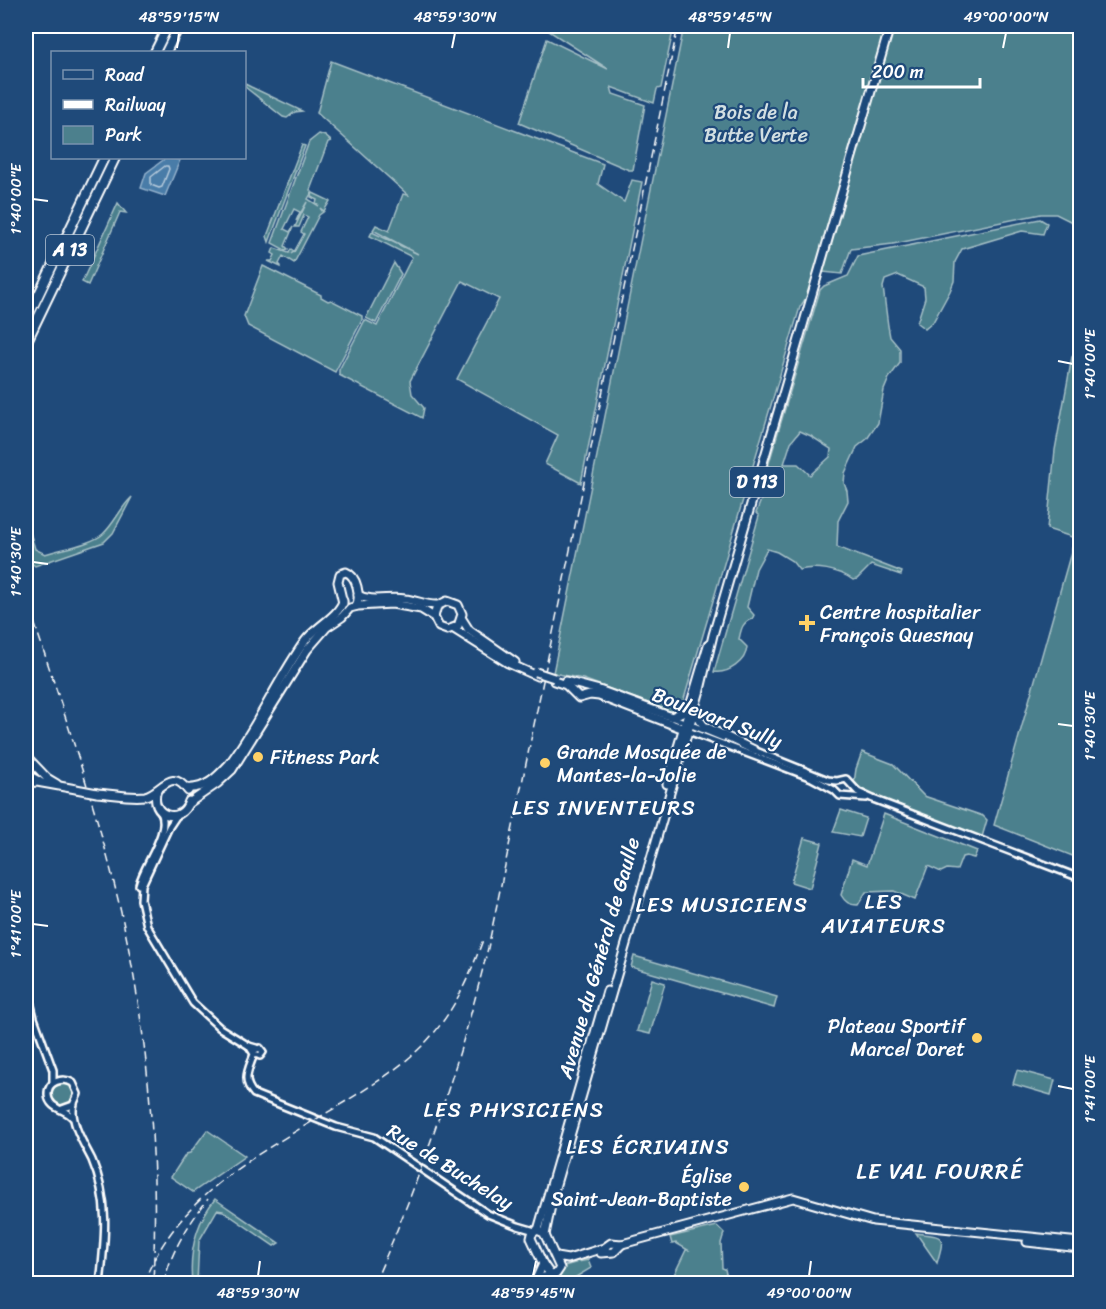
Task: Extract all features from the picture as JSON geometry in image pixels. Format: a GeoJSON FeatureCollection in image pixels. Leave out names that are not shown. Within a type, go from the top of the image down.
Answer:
{"type":"FeatureCollection","features":[{"type":"Feature","properties":{"kind":"highway"},"geometry":{"type":"LineString","coordinates":[[156,51],[168,26]]}},
{"type":"Feature","properties":{"kind":"highway"},"geometry":{"type":"LineString","coordinates":[[166,51],[178,26]]}},
{"type":"Feature","properties":{"kind":"highway","name":"A 13"},"geometry":{"type":"LineString","coordinates":[[26,321],[104,159]]}},
{"type":"Feature","properties":{"kind":"highway","name":"A 13"},"geometry":{"type":"LineString","coordinates":[[26,343],[115,159]]}},
{"type":"Feature","properties":{"kind":"main road","name":"D 113"},"geometry":{"type":"LineString","coordinates":[[686,726],[709,659],[713,635],[786,383],[818,283],[834,217],[890,26]]}},
{"type":"Feature","properties":{"kind":"main road"},"geometry":{"type":"LineString","coordinates":[[189,803],[232,770],[307,650],[320,634],[353,607],[359,602],[353,576],[348,572],[340,574],[338,580],[345,605],[353,607],[408,605],[434,617]]}},
{"type":"Feature","properties":{"kind":"main road"},"geometry":{"type":"LineString","coordinates":[[358,595],[367,600],[395,598],[430,605],[438,605],[447,601],[455,603],[461,610],[462,619],[469,630],[512,661],[536,674]]}},
{"type":"Feature","properties":{"kind":"main road"},"geometry":{"type":"LineString","coordinates":[[186,788],[198,789],[209,783],[229,764],[304,643],[315,630],[338,612],[343,601]]}},
{"type":"Feature","properties":{"kind":"main road"},"geometry":{"type":"LineString","coordinates":[[438,605],[434,611],[434,617],[441,628],[454,629],[508,663],[566,685],[579,698],[586,696],[588,691],[582,686],[576,688],[575,693]]}},
{"type":"Feature","properties":{"kind":"main road"},"geometry":{"type":"LineString","coordinates":[[454,629],[462,619]]}},
{"type":"Feature","properties":{"kind":"main road","name":"Boulevard Sully"},"geometry":{"type":"LineString","coordinates":[[554,679],[582,686],[672,717]]}},
{"type":"Feature","properties":{"kind":"main road","name":"Boulevard Sully"},"geometry":{"type":"LineString","coordinates":[[586,696],[602,697],[672,725],[686,726]]}},
{"type":"Feature","properties":{"kind":"main road"},"geometry":{"type":"LineString","coordinates":[[672,717],[691,710],[704,726],[754,750]]}},
{"type":"Feature","properties":{"kind":"main road"},"geometry":{"type":"LineString","coordinates":[[672,725],[679,741]]}},
{"type":"Feature","properties":{"kind":"main road","name":"Avenue du Général de Gaulle"},"geometry":{"type":"LineString","coordinates":[[534,1233],[542,1222],[571,1112],[679,741],[686,726]]}},
{"type":"Feature","properties":{"kind":"main road","name":"Avenue du Général de Gaulle"},"geometry":{"type":"LineString","coordinates":[[545,1235],[556,1185],[683,749],[686,726]]}},
{"type":"Feature","properties":{"kind":"main road"},"geometry":{"type":"LineString","coordinates":[[26,756],[46,778],[62,787]]}},
{"type":"Feature","properties":{"kind":"main road"},"geometry":{"type":"LineString","coordinates":[[26,774],[47,784]]}},
{"type":"Feature","properties":{"kind":"main road"},"geometry":{"type":"LineString","coordinates":[[26,783],[47,784],[150,802],[169,816],[178,815],[185,810],[190,796],[180,783],[171,781],[163,783],[157,790],[144,796],[113,795]]}},
{"type":"Feature","properties":{"kind":"main road"},"geometry":{"type":"LineString","coordinates":[[157,790],[155,797],[159,809]]}},
{"type":"Feature","properties":{"kind":"main road"},"geometry":{"type":"LineString","coordinates":[[556,1257],[568,1259],[587,1256],[793,1198],[873,1221],[1080,1242]]}},
{"type":"Feature","properties":{"kind":"main road"},"geometry":{"type":"LineString","coordinates":[[873,1221],[879,1226],[1080,1248]]}},
{"type":"Feature","properties":{"kind":"main road"},"geometry":{"type":"LineString","coordinates":[[550,1274],[543,1264],[534,1233],[542,1231],[545,1235],[560,1268]]}},
{"type":"Feature","properties":{"kind":"main road"},"geometry":{"type":"LineString","coordinates":[[539,1284],[543,1277],[558,1273],[568,1259]]}},
{"type":"Feature","properties":{"kind":"main road"},"geometry":{"type":"LineString","coordinates":[[534,1284],[543,1264]]}},
{"type":"Feature","properties":{"kind":"street","name":"Boulevard Sully"},"geometry":{"type":"LineString","coordinates":[[672,717],[701,735],[813,778],[834,790]]}},
{"type":"Feature","properties":{"kind":"street","name":"Boulevard Sully"},"geometry":{"type":"LineString","coordinates":[[686,726],[837,781]]}},
{"type":"Feature","properties":{"kind":"street"},"geometry":{"type":"LineString","coordinates":[[683,749],[688,742],[701,735]]}},
{"type":"Feature","properties":{"kind":"street"},"geometry":{"type":"LineString","coordinates":[[873,799],[840,796],[834,790],[837,781],[846,779],[858,792],[873,799],[1080,878]]}},
{"type":"Feature","properties":{"kind":"street"},"geometry":{"type":"LineString","coordinates":[[848,795],[853,787]]}},
{"type":"Feature","properties":{"kind":"street"},"geometry":{"type":"LineString","coordinates":[[159,809],[164,819],[164,828],[142,874],[137,898],[141,920],[147,933],[159,948]]}},
{"type":"Feature","properties":{"kind":"street"},"geometry":{"type":"LineString","coordinates":[[159,948],[142,914],[140,894],[151,863],[169,827],[178,815]]}},
{"type":"Feature","properties":{"kind":"street","name":"Rue de Buchelay"},"geometry":{"type":"LineString","coordinates":[[159,948],[193,1003],[220,1029],[249,1046],[256,1053],[250,1076],[252,1086],[262,1097],[336,1127],[377,1139],[488,1214],[534,1233]]}},
{"type":"Feature","properties":{"kind":"street"},"geometry":{"type":"LineString","coordinates":[[26,985],[34,1018],[53,1070],[49,1099],[52,1105],[74,1118]]}},
{"type":"Feature","properties":{"kind":"street"},"geometry":{"type":"LineString","coordinates":[[53,1070],[77,1089],[74,1104],[62,1109]]}},
{"type":"Feature","properties":{"kind":"street"},"geometry":{"type":"LineString","coordinates":[[53,1083],[64,1080]]}},
{"type":"Feature","properties":{"kind":"street"},"geometry":{"type":"LineString","coordinates":[[74,1104],[74,1118],[98,1174],[104,1198],[105,1220],[100,1284]]}},
{"type":"Feature","properties":{"kind":"green space"},"geometry":{"type":"Polygon","coordinates":[[[551,26],[674,26],[661,88],[657,89],[654,103],[611,87],[613,94],[645,105],[633,170],[519,123],[547,39],[608,69],[549,31],[551,26]]]}},
{"type":"Feature","properties":{"kind":"green space","name":"Bois de la Butte Verte"},"geometry":{"type":"Polygon","coordinates":[[[684,26],[1080,26],[1080,226],[1056,214],[1041,214],[893,244],[851,249],[842,274],[823,272],[800,307],[681,709],[669,711],[583,679],[553,673],[684,26]]]}},
{"type":"Feature","properties":{"kind":"green space"},"geometry":{"type":"Polygon","coordinates":[[[331,61],[603,164],[598,184],[624,202],[632,180],[642,182],[581,483],[545,464],[558,435],[457,379],[499,299],[462,281],[410,381],[412,394],[424,408],[422,418],[339,375],[339,370],[365,320],[377,326],[412,257],[370,236],[372,232],[418,254],[373,230],[376,225],[389,231],[403,194],[408,195],[317,113],[331,61]]]}},
{"type":"Feature","properties":{"kind":"green space"},"geometry":{"type":"Polygon","coordinates":[[[246,84],[302,111],[295,112],[287,118],[246,88],[246,84]]]}},
{"type":"Feature","properties":{"kind":"green space"},"geometry":{"type":"Polygon","coordinates":[[[319,134],[331,141],[328,142],[308,199],[319,206],[316,204],[317,200],[311,197],[313,193],[330,201],[324,211],[320,208],[323,212],[319,215],[294,263],[283,256],[279,264],[281,267],[268,261],[272,261],[275,255],[272,253],[274,248],[289,253],[291,249],[294,251],[291,254],[294,252],[304,234],[301,232],[308,217],[304,215],[299,227],[295,227],[307,202],[296,221],[300,212],[294,209],[284,229],[290,232],[293,227],[285,246],[288,249],[285,250],[272,243],[309,142],[319,134]]]}},
{"type":"Feature","properties":{"kind":"green space"},"geometry":{"type":"Polygon","coordinates":[[[302,145],[305,146],[269,242],[267,236],[302,145]]]}},
{"type":"Feature","properties":{"kind":"green space"},"geometry":{"type":"Polygon","coordinates":[[[118,203],[126,213],[120,212],[88,285],[82,282],[118,203]]]}},
{"type":"Feature","properties":{"kind":"green space"},"geometry":{"type":"Polygon","coordinates":[[[1040,219],[1047,223],[1043,234],[1022,231],[962,249],[955,262],[954,281],[950,291],[933,322],[925,329],[917,323],[925,298],[924,287],[898,275],[885,280],[883,287],[888,326],[890,337],[900,349],[900,363],[889,378],[884,390],[878,423],[867,439],[857,447],[845,473],[844,483],[848,501],[838,521],[837,547],[902,572],[901,575],[871,565],[853,580],[827,569],[799,570],[792,561],[767,549],[756,569],[747,607],[754,615],[744,624],[739,639],[747,647],[746,652],[735,666],[725,671],[714,672],[759,516],[756,513],[761,500],[761,490],[820,290],[848,276],[858,256],[1040,219]],[[800,431],[791,442],[784,464],[798,464],[810,475],[830,457],[831,449],[800,431]]]}},
{"type":"Feature","properties":{"kind":"green space"},"geometry":{"type":"Polygon","coordinates":[[[394,263],[401,274],[376,323],[366,318],[394,263]]]}},
{"type":"Feature","properties":{"kind":"green space"},"geometry":{"type":"Polygon","coordinates":[[[263,266],[321,295],[328,301],[331,300],[362,316],[335,372],[248,326],[244,316],[263,266]]]}},
{"type":"Feature","properties":{"kind":"green space"},"geometry":{"type":"Polygon","coordinates":[[[1080,346],[1080,859],[994,825],[1075,538],[1047,529],[1055,450],[1072,357],[1080,346]]]}},
{"type":"Feature","properties":{"kind":"green space"},"geometry":{"type":"Polygon","coordinates":[[[132,497],[113,533],[104,542],[35,566],[29,561],[26,551],[27,499],[29,500],[27,522],[35,549],[45,554],[98,538],[107,530],[132,497]]]}},
{"type":"Feature","properties":{"kind":"green space"},"geometry":{"type":"Polygon","coordinates":[[[862,752],[893,764],[924,796],[983,816],[987,820],[982,837],[868,793],[854,783],[862,752]]]}},
{"type":"Feature","properties":{"kind":"green space"},"geometry":{"type":"Polygon","coordinates":[[[841,810],[866,818],[860,837],[833,832],[841,810]]]}},
{"type":"Feature","properties":{"kind":"green space"},"geometry":{"type":"Polygon","coordinates":[[[884,814],[977,851],[974,858],[962,857],[957,870],[947,869],[941,872],[928,866],[915,900],[894,891],[866,892],[858,905],[850,904],[841,895],[852,859],[867,865],[884,814]]]}},
{"type":"Feature","properties":{"kind":"green space"},"geometry":{"type":"Polygon","coordinates":[[[804,838],[822,843],[810,888],[791,882],[804,838]]]}},
{"type":"Feature","properties":{"kind":"green space"},"geometry":{"type":"Polygon","coordinates":[[[634,956],[777,997],[774,1008],[631,967],[634,956]]]}},
{"type":"Feature","properties":{"kind":"green space"},"geometry":{"type":"Polygon","coordinates":[[[652,979],[665,983],[650,1034],[637,1031],[652,979]]]}},
{"type":"Feature","properties":{"kind":"green space"},"geometry":{"type":"Polygon","coordinates":[[[1017,1070],[1055,1080],[1051,1095],[1013,1084],[1017,1070]]]}},
{"type":"Feature","properties":{"kind":"green space"},"geometry":{"type":"Polygon","coordinates":[[[63,1083],[72,1086],[75,1095],[72,1104],[63,1107],[54,1104],[51,1095],[54,1086],[63,1083]]]}},
{"type":"Feature","properties":{"kind":"green space"},"geometry":{"type":"Polygon","coordinates":[[[207,1130],[245,1156],[193,1192],[171,1177],[186,1154],[190,1153],[207,1130]]]}},
{"type":"Feature","properties":{"kind":"green space"},"geometry":{"type":"Polygon","coordinates":[[[215,1199],[279,1243],[274,1246],[223,1211],[217,1210],[199,1241],[197,1283],[192,1283],[195,1238],[208,1208],[215,1199]]]}},
{"type":"Feature","properties":{"kind":"green space"},"geometry":{"type":"Polygon","coordinates":[[[717,1226],[724,1233],[721,1243],[722,1268],[725,1269],[726,1274],[744,1283],[670,1283],[688,1250],[676,1243],[672,1244],[670,1237],[717,1226]]]}},
{"type":"Feature","properties":{"kind":"green space"},"geometry":{"type":"Polygon","coordinates":[[[916,1233],[933,1235],[940,1239],[942,1242],[937,1263],[916,1233]]]}},
{"type":"Feature","properties":{"kind":"green space"},"geometry":{"type":"Polygon","coordinates":[[[581,1257],[587,1259],[578,1262],[588,1260],[591,1268],[566,1283],[543,1284],[544,1280],[559,1275],[564,1266],[575,1263],[570,1260],[581,1257]]]}},
{"type":"Feature","properties":{"kind":"water"},"geometry":{"type":"Polygon","coordinates":[[[165,159],[180,160],[165,196],[141,188],[146,173],[165,159]]]}},
{"type":"Feature","properties":{"kind":"railway"},"geometry":{"type":"LineString","coordinates":[[374,1284],[424,1161],[465,1034],[488,948],[678,26]]}},
{"type":"Feature","properties":{"kind":"railway"},"geometry":{"type":"LineString","coordinates":[[26,597],[95,814],[126,936],[143,1034],[152,1134],[153,1284]]}},
{"type":"Feature","properties":{"kind":"railway"},"geometry":{"type":"LineString","coordinates":[[143,1284],[159,1251],[179,1222],[203,1197],[257,1155],[358,1094],[422,1046],[443,1022],[459,995],[484,937]]}},
{"type":"Feature","properties":{"kind":"railway"},"geometry":{"type":"LineString","coordinates":[[164,1284],[181,1239],[208,1199]]}},
{"type":"Feature","properties":{"kind":"place","name":"Centre hospitalier François Quesnay"},"geometry":{"type":"Point","coordinates":[807,623]}},
{"type":"Feature","properties":{"kind":"place","name":"Fitness Park"},"geometry":{"type":"Point","coordinates":[258,757]}},
{"type":"Feature","properties":{"kind":"place","name":"Grande Mosquée de Mantes-la-Jolie"},"geometry":{"type":"Point","coordinates":[545,763]}},
{"type":"Feature","properties":{"kind":"place","name":"Plateau Sportif Marcel Doret"},"geometry":{"type":"Point","coordinates":[977,1038]}},
{"type":"Feature","properties":{"kind":"place","name":"Église Saint-Jean-Baptiste"},"geometry":{"type":"Point","coordinates":[744,1187]}},
{"type":"Feature","properties":{"kind":"district","name":"LES INVENTEURS"},"geometry":{"type":"Point","coordinates":[604,808]}},
{"type":"Feature","properties":{"kind":"district","name":"LES MUSICIENS"},"geometry":{"type":"Point","coordinates":[722,905]}},
{"type":"Feature","properties":{"kind":"district","name":"LES AVIATEURS"},"geometry":{"type":"Point","coordinates":[884,914]}},
{"type":"Feature","properties":{"kind":"district","name":"LES PHYSICIENS"},"geometry":{"type":"Point","coordinates":[514,1110]}},
{"type":"Feature","properties":{"kind":"district","name":"LES ÉCRIVAINS"},"geometry":{"type":"Point","coordinates":[648,1147]}},
{"type":"Feature","properties":{"kind":"district","name":"LE VAL FOURRÉ"},"geometry":{"type":"Point","coordinates":[940,1171]}}]}
